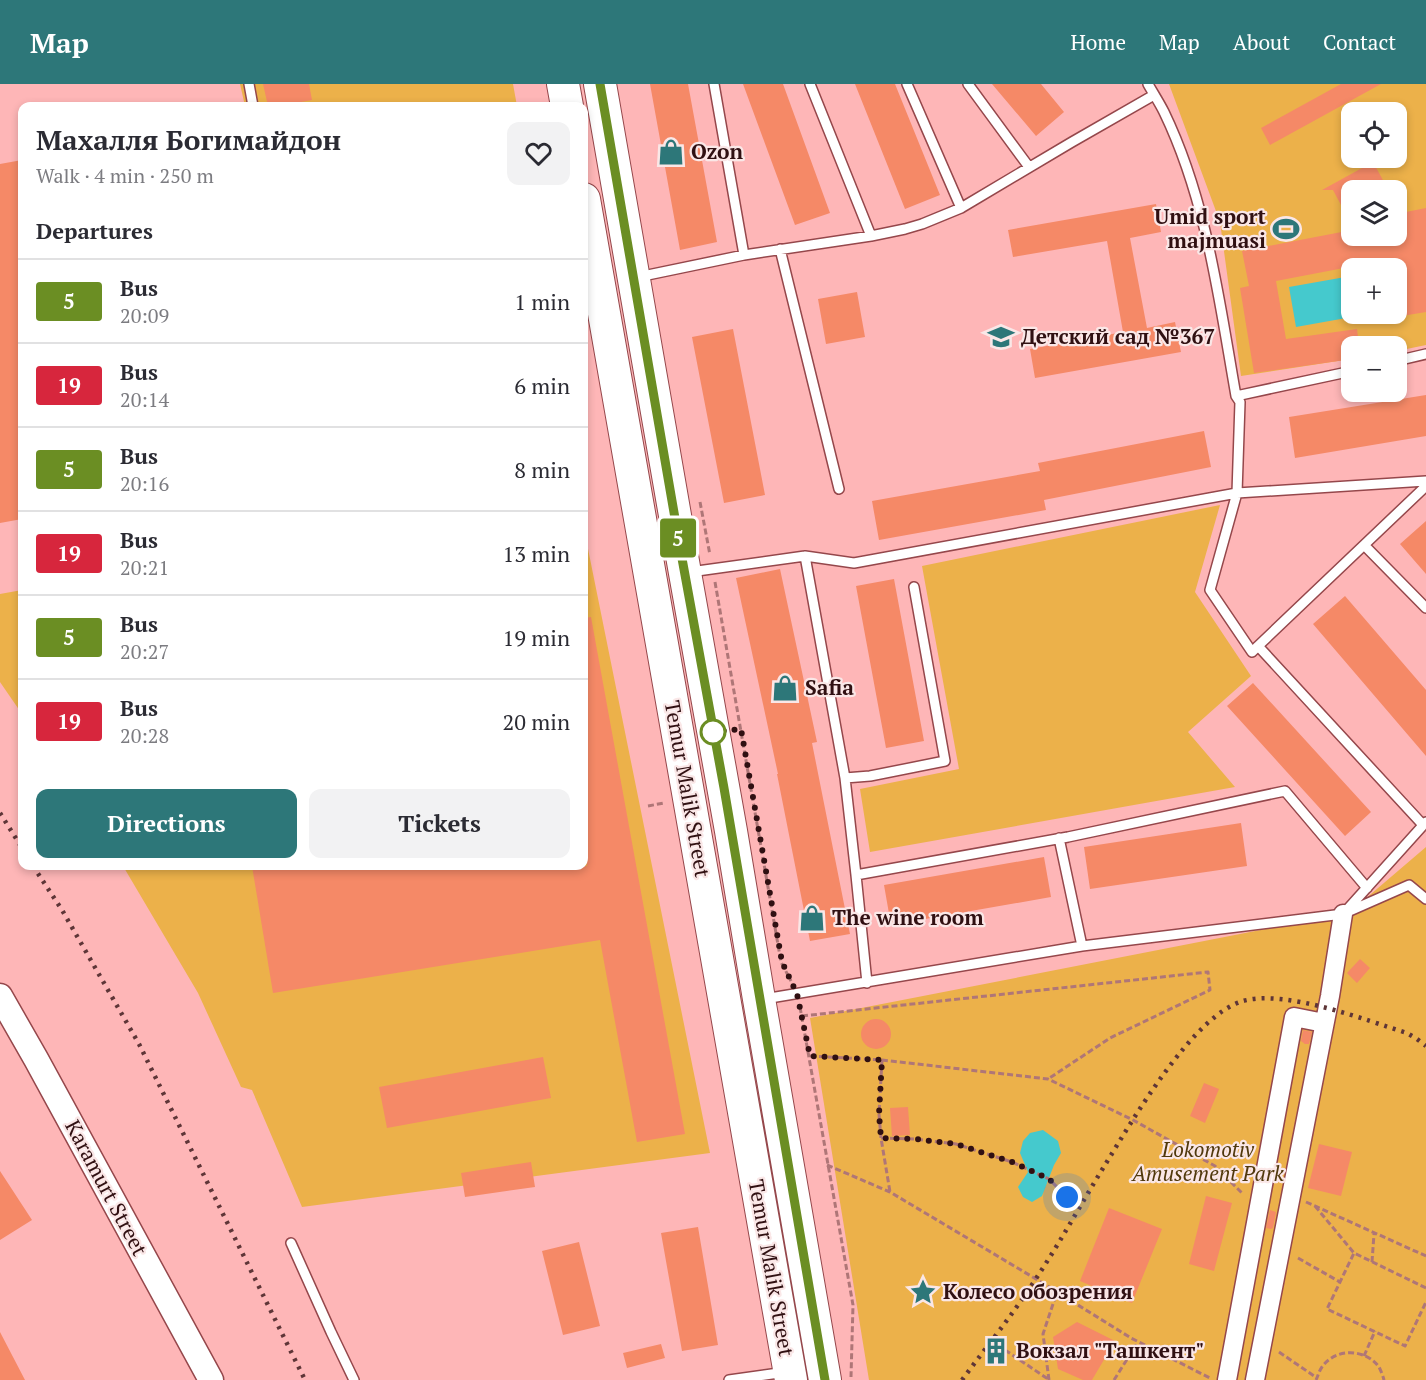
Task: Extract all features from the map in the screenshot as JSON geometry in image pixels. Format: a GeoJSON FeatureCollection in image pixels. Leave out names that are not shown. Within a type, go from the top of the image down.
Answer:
{"type":"FeatureCollection","features":[{"type":"Feature","properties":{"kind":"highway"},"geometry":{"type":"LineString","coordinates":[[563,84],[566,102]]}},
{"type":"Feature","properties":{"kind":"highway","name":"Temur Malik Street"},"geometry":{"type":"LineString","coordinates":[[600,84],[633,278],[699,571],[709,707],[825,1380]]}},
{"type":"Feature","properties":{"kind":"highway","name":"Temur Malik Street"},"geometry":{"type":"LineString","coordinates":[[588,222],[790,1376]]}},
{"type":"Feature","properties":{"kind":"highway"},"geometry":{"type":"LineString","coordinates":[[673,711],[709,707]]}},
{"type":"Feature","properties":{"kind":"highway"},"geometry":{"type":"LineString","coordinates":[[704,883],[739,878]]}},
{"type":"Feature","properties":{"kind":"main road","name":"Karamurt Street"},"geometry":{"type":"LineString","coordinates":[[0,996],[211,1380]]}},
{"type":"Feature","properties":{"kind":"main road","name":"Karamurt Street"},"geometry":{"type":"LineString","coordinates":[[0,1013],[196,1380]]}},
{"type":"Feature","properties":{"kind":"street"},"geometry":{"type":"LineString","coordinates":[[1255,1380],[1343,914]]}},
{"type":"Feature","properties":{"kind":"street"},"geometry":{"type":"LineString","coordinates":[[1227,1380],[1294,1017],[1324,1023]]}},
{"type":"Feature","properties":{"kind":"lane"},"geometry":{"type":"LineString","coordinates":[[249,84],[252,102]]}},
{"type":"Feature","properties":{"kind":"lane"},"geometry":{"type":"LineString","coordinates":[[714,84],[744,255]]}},
{"type":"Feature","properties":{"kind":"lane"},"geometry":{"type":"LineString","coordinates":[[810,84],[872,236]]}},
{"type":"Feature","properties":{"kind":"lane"},"geometry":{"type":"LineString","coordinates":[[907,84],[961,208]]}},
{"type":"Feature","properties":{"kind":"lane"},"geometry":{"type":"LineString","coordinates":[[968,84],[1029,167]]}},
{"type":"Feature","properties":{"kind":"lane"},"geometry":{"type":"LineString","coordinates":[[1148,84],[1164,111],[1196,196],[1208,242],[1236,396],[1240,402],[1237,493],[1210,590],[1252,652],[1426,486]]}},
{"type":"Feature","properties":{"kind":"lane"},"geometry":{"type":"LineString","coordinates":[[633,278],[744,255],[872,236],[922,224],[961,208],[1154,95]]}},
{"type":"Feature","properties":{"kind":"lane"},"geometry":{"type":"LineString","coordinates":[[780,249],[839,489]]}},
{"type":"Feature","properties":{"kind":"lane"},"geometry":{"type":"LineString","coordinates":[[1407,358],[1426,354]]}},
{"type":"Feature","properties":{"kind":"lane"},"geometry":{"type":"LineString","coordinates":[[1236,396],[1341,373]]}},
{"type":"Feature","properties":{"kind":"lane"},"geometry":{"type":"LineString","coordinates":[[699,571],[805,556],[854,563],[1237,493],[1426,481]]}},
{"type":"Feature","properties":{"kind":"lane"},"geometry":{"type":"LineString","coordinates":[[1365,546],[1426,608]]}},
{"type":"Feature","properties":{"kind":"lane"},"geometry":{"type":"LineString","coordinates":[[805,556],[845,778],[867,983]]}},
{"type":"Feature","properties":{"kind":"lane"},"geometry":{"type":"LineString","coordinates":[[845,778],[870,776],[945,761],[914,587]]}},
{"type":"Feature","properties":{"kind":"lane"},"geometry":{"type":"LineString","coordinates":[[1258,646],[1425,824],[1343,914]]}},
{"type":"Feature","properties":{"kind":"lane"},"geometry":{"type":"LineString","coordinates":[[856,875],[1059,838],[1285,792],[1367,888]]}},
{"type":"Feature","properties":{"kind":"lane"},"geometry":{"type":"LineString","coordinates":[[1059,838],[1082,946]]}},
{"type":"Feature","properties":{"kind":"lane"},"geometry":{"type":"LineString","coordinates":[[759,999],[1082,946],[1343,914],[1409,885],[1426,898]]}},
{"type":"Feature","properties":{"kind":"lane"},"geometry":{"type":"LineString","coordinates":[[291,1244],[354,1380]]}},
{"type":"Feature","properties":{"kind":"lane"},"geometry":{"type":"LineString","coordinates":[[729,1380],[790,1376]]}},
{"type":"Feature","properties":{"kind":"path"},"geometry":{"type":"LineString","coordinates":[[700,501],[699,571],[782,962],[797,994],[802,1016],[853,1305],[851,1380]]}},
{"type":"Feature","properties":{"kind":"path"},"geometry":{"type":"LineString","coordinates":[[802,1016],[1208,972],[1210,990],[1110,1038],[1048,1079]]}},
{"type":"Feature","properties":{"kind":"path"},"geometry":{"type":"LineString","coordinates":[[810,1056],[882,1060],[1048,1079],[1133,1120],[1215,1166],[1258,1209]]}},
{"type":"Feature","properties":{"kind":"path"},"geometry":{"type":"LineString","coordinates":[[882,1060],[879,1114],[890,1192]]}},
{"type":"Feature","properties":{"kind":"path"},"geometry":{"type":"LineString","coordinates":[[881,1138],[956,1144],[1012,1162],[1049,1179],[1067,1197]]}},
{"type":"Feature","properties":{"kind":"path"},"geometry":{"type":"LineString","coordinates":[[827,1165],[890,1192],[1131,1338],[1214,1380]]}},
{"type":"Feature","properties":{"kind":"path"},"geometry":{"type":"LineString","coordinates":[[1291,1196],[1426,1256]]}},
{"type":"Feature","properties":{"kind":"path"},"geometry":{"type":"LineString","coordinates":[[1314,1205],[1354,1254],[1426,1288]]}},
{"type":"Feature","properties":{"kind":"path"},"geometry":{"type":"LineString","coordinates":[[1372,1262],[1374,1234]]}},
{"type":"Feature","properties":{"kind":"path"},"geometry":{"type":"LineString","coordinates":[[1281,1248],[1340,1282]]}},
{"type":"Feature","properties":{"kind":"path"},"geometry":{"type":"LineString","coordinates":[[1354,1254],[1327,1309],[1405,1346],[1426,1302]]}},
{"type":"Feature","properties":{"kind":"path"},"geometry":{"type":"LineString","coordinates":[[1049,1380],[1043,1334],[1057,1292]]}},
{"type":"Feature","properties":{"kind":"path"},"geometry":{"type":"LineString","coordinates":[[1364,1356],[1375,1332]]}},
{"type":"Feature","properties":{"kind":"path"},"geometry":{"type":"LineString","coordinates":[[1114,1380],[1138,1341]]}},
{"type":"Feature","properties":{"kind":"path"},"geometry":{"type":"LineString","coordinates":[[1263,1341],[1316,1379],[1321,1368],[1331,1358],[1345,1353],[1358,1353],[1370,1358],[1379,1368],[1384,1380]]}},
{"type":"Feature","properties":{"kind":"path"},"geometry":{"type":"LineString","coordinates":[[1005,1350],[1049,1380]]}},
{"type":"Feature","properties":{"kind":"green space"},"geometry":{"type":"Polygon","coordinates":[[[240,84],[513,84],[516,102],[244,102],[240,84]]]}},
{"type":"Feature","properties":{"kind":"green space","name":"Umid sport majmuasi"},"geometry":{"type":"Polygon","coordinates":[[[1169,84],[1426,84],[1426,345],[1407,349],[1407,336],[1341,336],[1341,361],[1241,376],[1220,222],[1169,84]]]}},
{"type":"Feature","properties":{"kind":"green space"},"geometry":{"type":"Polygon","coordinates":[[[1220,505],[1195,592],[1251,676],[1188,732],[1235,787],[870,852],[860,789],[959,769],[922,566],[1220,505]]]}},
{"type":"Feature","properties":{"kind":"green space"},"geometry":{"type":"Polygon","coordinates":[[[588,549],[710,1153],[302,1207],[252,1090],[241,1087],[198,993],[125,870],[588,870],[588,549]]]}},
{"type":"Feature","properties":{"kind":"green space"},"geometry":{"type":"Polygon","coordinates":[[[18,591],[18,708],[0,682],[0,594],[18,591]]]}},
{"type":"Feature","properties":{"kind":"green space","name":"Lokomotiv Amusement Park"},"geometry":{"type":"Polygon","coordinates":[[[1426,847],[1426,1380],[869,1380],[810,1018],[1343,914],[1364,900],[1426,847]]]}},
{"type":"Feature","properties":{"kind":"water"},"geometry":{"type":"Polygon","coordinates":[[[1341,278],[1341,319],[1296,327],[1289,287],[1341,278]]]}},
{"type":"Feature","properties":{"kind":"water"},"geometry":{"type":"Polygon","coordinates":[[[1043,1130],[1058,1141],[1061,1153],[1042,1196],[1032,1202],[1023,1197],[1018,1187],[1028,1172],[1020,1153],[1023,1141],[1030,1133],[1043,1130]]]}},
{"type":"Feature","properties":{"kind":"building"},"geometry":{"type":"Polygon","coordinates":[[[263,84],[309,84],[312,100],[267,102],[263,84]]]}},
{"type":"Feature","properties":{"kind":"building"},"geometry":{"type":"Polygon","coordinates":[[[650,84],[688,84],[717,242],[680,250],[650,84]]]}},
{"type":"Feature","properties":{"kind":"building"},"geometry":{"type":"Polygon","coordinates":[[[743,84],[783,84],[830,213],[795,225],[743,84]]]}},
{"type":"Feature","properties":{"kind":"building"},"geometry":{"type":"Polygon","coordinates":[[[855,84],[895,84],[940,195],[905,209],[855,84]]]}},
{"type":"Feature","properties":{"kind":"building"},"geometry":{"type":"Polygon","coordinates":[[[992,84],[1041,84],[1064,112],[1036,136],[992,84]]]}},
{"type":"Feature","properties":{"kind":"building"},"geometry":{"type":"Polygon","coordinates":[[[1341,84],[1381,84],[1348,102],[1341,102],[1341,106],[1270,145],[1261,128],[1341,84]]]}},
{"type":"Feature","properties":{"kind":"building"},"geometry":{"type":"Polygon","coordinates":[[[18,161],[18,520],[0,523],[0,164],[18,161]]]}},
{"type":"Feature","properties":{"kind":"building"},"geometry":{"type":"Polygon","coordinates":[[[1362,168],[1376,168],[1383,180],[1341,180],[1341,205],[1333,190],[1322,190],[1362,168]]]}},
{"type":"Feature","properties":{"kind":"building"},"geometry":{"type":"Polygon","coordinates":[[[1156,204],[1161,232],[1130,238],[1147,328],[1175,322],[1181,352],[1035,378],[1030,349],[1123,332],[1107,241],[1013,257],[1008,230],[1156,204]]]}},
{"type":"Feature","properties":{"kind":"building"},"geometry":{"type":"Polygon","coordinates":[[[1426,208],[1426,312],[1407,315],[1407,258],[1341,258],[1341,269],[1276,281],[1286,339],[1357,329],[1358,336],[1341,336],[1341,361],[1254,373],[1240,288],[1249,286],[1242,251],[1341,232],[1341,246],[1407,246],[1407,212],[1426,208]]]}},
{"type":"Feature","properties":{"kind":"building"},"geometry":{"type":"Polygon","coordinates":[[[857,292],[865,337],[826,344],[818,299],[857,292]]]}},
{"type":"Feature","properties":{"kind":"building"},"geometry":{"type":"Polygon","coordinates":[[[733,329],[765,495],[724,503],[692,337],[733,329]]]}},
{"type":"Feature","properties":{"kind":"building"},"geometry":{"type":"Polygon","coordinates":[[[1426,395],[1426,436],[1295,458],[1289,417],[1382,402],[1407,402],[1407,398],[1426,395]]]}},
{"type":"Feature","properties":{"kind":"building"},"geometry":{"type":"Polygon","coordinates":[[[1204,431],[1211,467],[1044,500],[1046,510],[879,540],[872,501],[1040,471],[1038,463],[1204,431]]]}},
{"type":"Feature","properties":{"kind":"building"},"geometry":{"type":"Polygon","coordinates":[[[1426,521],[1426,574],[1400,544],[1426,521]]]}},
{"type":"Feature","properties":{"kind":"building"},"geometry":{"type":"Polygon","coordinates":[[[780,569],[817,742],[812,743],[850,934],[810,941],[778,774],[736,578],[780,569]]]}},
{"type":"Feature","properties":{"kind":"building"},"geometry":{"type":"Polygon","coordinates":[[[894,579],[924,741],[886,748],[856,586],[894,579]]]}},
{"type":"Feature","properties":{"kind":"building"},"geometry":{"type":"Polygon","coordinates":[[[1345,596],[1426,690],[1426,756],[1313,624],[1345,596]]]}},
{"type":"Feature","properties":{"kind":"building"},"geometry":{"type":"Polygon","coordinates":[[[588,617],[591,617],[685,1134],[637,1142],[600,940],[273,993],[253,870],[588,870],[588,617]]]}},
{"type":"Feature","properties":{"kind":"building"},"geometry":{"type":"Polygon","coordinates":[[[1253,683],[1371,812],[1345,836],[1227,706],[1253,683]]]}},
{"type":"Feature","properties":{"kind":"building"},"geometry":{"type":"Polygon","coordinates":[[[1241,823],[1247,866],[1090,889],[1084,847],[1241,823]]]}},
{"type":"Feature","properties":{"kind":"building"},"geometry":{"type":"Polygon","coordinates":[[[1044,857],[1051,897],[891,925],[884,885],[1044,857]]]}},
{"type":"Feature","properties":{"kind":"building"},"geometry":{"type":"Polygon","coordinates":[[[1360,959],[1370,968],[1357,983],[1347,973],[1360,959]]]}},
{"type":"Feature","properties":{"kind":"building"},"geometry":{"type":"Polygon","coordinates":[[[876,1019],[887,1023],[891,1034],[887,1045],[876,1049],[865,1045],[861,1034],[865,1023],[876,1019]]]}},
{"type":"Feature","properties":{"kind":"building"},"geometry":{"type":"Polygon","coordinates":[[[1303,1030],[1312,1032],[1309,1044],[1301,1041],[1303,1030]]]}},
{"type":"Feature","properties":{"kind":"building"},"geometry":{"type":"Polygon","coordinates":[[[543,1057],[551,1098],[387,1128],[379,1087],[543,1057]]]}},
{"type":"Feature","properties":{"kind":"building"},"geometry":{"type":"Polygon","coordinates":[[[1204,1083],[1219,1089],[1205,1123],[1190,1116],[1204,1083]]]}},
{"type":"Feature","properties":{"kind":"building"},"geometry":{"type":"Polygon","coordinates":[[[908,1107],[910,1135],[892,1136],[890,1108],[908,1107]]]}},
{"type":"Feature","properties":{"kind":"building"},"geometry":{"type":"Polygon","coordinates":[[[1319,1144],[1352,1152],[1341,1196],[1308,1188],[1319,1144]]]}},
{"type":"Feature","properties":{"kind":"building"},"geometry":{"type":"Polygon","coordinates":[[[531,1162],[535,1187],[465,1197],[461,1173],[531,1162]]]}},
{"type":"Feature","properties":{"kind":"building"},"geometry":{"type":"Polygon","coordinates":[[[0,1171],[32,1220],[0,1240],[0,1171]]]}},
{"type":"Feature","properties":{"kind":"building"},"geometry":{"type":"Polygon","coordinates":[[[1206,1196],[1232,1203],[1214,1271],[1189,1264],[1206,1196]]]}},
{"type":"Feature","properties":{"kind":"building"},"geometry":{"type":"Polygon","coordinates":[[[1109,1208],[1162,1229],[1132,1303],[1080,1281],[1109,1208]]]}},
{"type":"Feature","properties":{"kind":"building"},"geometry":{"type":"Polygon","coordinates":[[[1270,1210],[1276,1212],[1271,1229],[1266,1228],[1270,1210]]]}},
{"type":"Feature","properties":{"kind":"building"},"geometry":{"type":"Polygon","coordinates":[[[698,1227],[718,1345],[682,1351],[661,1233],[698,1227]]]}},
{"type":"Feature","properties":{"kind":"building"},"geometry":{"type":"Polygon","coordinates":[[[579,1242],[600,1326],[563,1335],[542,1251],[579,1242]]]}},
{"type":"Feature","properties":{"kind":"building"},"geometry":{"type":"Polygon","coordinates":[[[1077,1322],[1115,1341],[1092,1380],[1083,1380],[1058,1369],[1053,1337],[1077,1322]]]}},
{"type":"Feature","properties":{"kind":"building"},"geometry":{"type":"Polygon","coordinates":[[[0,1332],[25,1380],[0,1380],[0,1332]]]}},
{"type":"Feature","properties":{"kind":"building"},"geometry":{"type":"Polygon","coordinates":[[[661,1344],[665,1358],[627,1368],[623,1353],[661,1344]]]}},
{"type":"Feature","properties":{"kind":"railway"},"geometry":{"type":"LineString","coordinates":[[0,813],[18,842]]}},
{"type":"Feature","properties":{"kind":"railway"},"geometry":{"type":"LineString","coordinates":[[36,870],[62,910],[139,1044],[305,1380]]}},
{"type":"Feature","properties":{"kind":"railway"},"geometry":{"type":"LineString","coordinates":[[962,1380],[1010,1316],[1055,1250],[1147,1097],[1184,1047],[1204,1026],[1224,1010],[1243,1001],[1261,998],[1303,1002],[1407,1033],[1426,1046]]}},
{"type":"Feature","properties":{"kind":"bus line","name":"5"},"geometry":{"type":"LineString","coordinates":[[600,84],[825,1380]]}},
{"type":"Feature","properties":{"kind":"place","name":"Ozon"},"geometry":{"type":"Point","coordinates":[671,152]}},
{"type":"Feature","properties":{"kind":"place","name":"Umid sport majmuasi"},"geometry":{"type":"Point","coordinates":[1286,229]}},
{"type":"Feature","properties":{"kind":"place","name":"Детский сад №367"},"geometry":{"type":"Point","coordinates":[1001,337]}},
{"type":"Feature","properties":{"kind":"place","name":"Safia"},"geometry":{"type":"Point","coordinates":[785,688]}},
{"type":"Feature","properties":{"kind":"place","name":"The wine room"},"geometry":{"type":"Point","coordinates":[812,918]}},
{"type":"Feature","properties":{"kind":"place","name":"Колесо обозрения"},"geometry":{"type":"Point","coordinates":[923,1292]}},
{"type":"Feature","properties":{"kind":"place","name":"Вокзал \"Ташкент\""},"geometry":{"type":"Point","coordinates":[996,1351]}},
{"type":"Feature","properties":{"kind":"route"},"geometry":{"type":"LineString","coordinates":[[713,732],[741,729],[782,962],[797,994],[810,1056],[882,1060],[879,1114],[881,1138],[956,1144],[1012,1162],[1049,1179],[1067,1197]]}}]}
